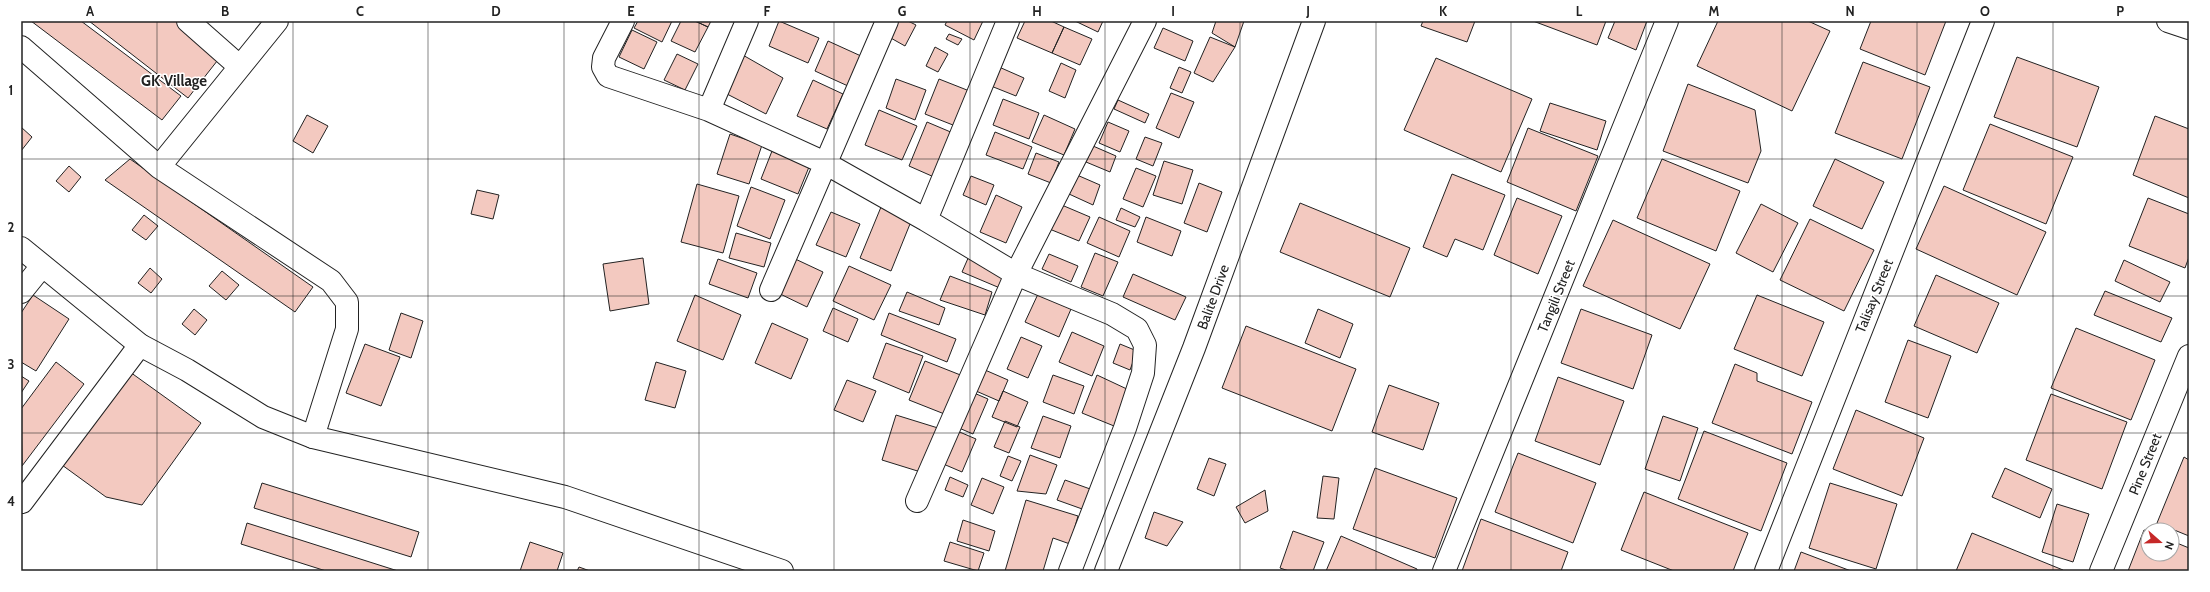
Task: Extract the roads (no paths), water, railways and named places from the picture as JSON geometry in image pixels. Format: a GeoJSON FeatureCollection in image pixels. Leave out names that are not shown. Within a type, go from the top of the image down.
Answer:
{"type":"FeatureCollection","features":[{"type":"Feature","properties":{"kind":"street"},"geometry":{"type":"LineString","coordinates":[[188,21],[239,66]]}},
{"type":"Feature","properties":{"kind":"street"},"geometry":{"type":"LineString","coordinates":[[159,167],[239,66],[277,21]]}},
{"type":"Feature","properties":{"kind":"street"},"geometry":{"type":"LineString","coordinates":[[623,21],[604,58],[603,68],[608,76],[709,110],[825,164],[926,220],[1016,274],[1112,314],[1137,329],[1146,345],[1143,373],[1125,428],[1070,571]]}},
{"type":"Feature","properties":{"kind":"street"},"geometry":{"type":"LineString","coordinates":[[709,110],[747,21]]}},
{"type":"Feature","properties":{"kind":"street"},"geometry":{"type":"LineString","coordinates":[[771,290],[887,21]]}},
{"type":"Feature","properties":{"kind":"street"},"geometry":{"type":"LineString","coordinates":[[926,220],[1008,21]]}},
{"type":"Feature","properties":{"kind":"street"},"geometry":{"type":"LineString","coordinates":[[917,501],[1016,274],[1145,21]]}},
{"type":"Feature","properties":{"kind":"street","name":"Balite Drive"},"geometry":{"type":"LineString","coordinates":[[1106,571],[1194,348],[1314,21]]}},
{"type":"Feature","properties":{"kind":"street","name":"Tangili Street"},"geometry":{"type":"LineString","coordinates":[[1444,571],[1667,21]]}},
{"type":"Feature","properties":{"kind":"street","name":"Talisay Street"},"geometry":{"type":"LineString","coordinates":[[1766,571],[1983,21]]}},
{"type":"Feature","properties":{"kind":"street"},"geometry":{"type":"LineString","coordinates":[[2168,21],[2189,28]]}},
{"type":"Feature","properties":{"kind":"street"},"geometry":{"type":"LineString","coordinates":[[21,47],[159,167],[331,281],[347,302],[347,329],[313,437]]}},
{"type":"Feature","properties":{"kind":"street"},"geometry":{"type":"LineString","coordinates":[[21,248],[140,345],[263,417],[313,437],[565,497],[782,571]]}},
{"type":"Feature","properties":{"kind":"street"},"geometry":{"type":"LineString","coordinates":[[21,292],[42,266]]}},
{"type":"Feature","properties":{"kind":"street"},"geometry":{"type":"LineString","coordinates":[[22,502],[140,345]]}},
{"type":"Feature","properties":{"kind":"street","name":"Pine Street"},"geometry":{"type":"LineString","coordinates":[[2101,571],[2189,356]]}},
{"type":"Feature","properties":{"kind":"district","name":"GK Village"},"geometry":{"type":"Point","coordinates":[174,81]}}]}
